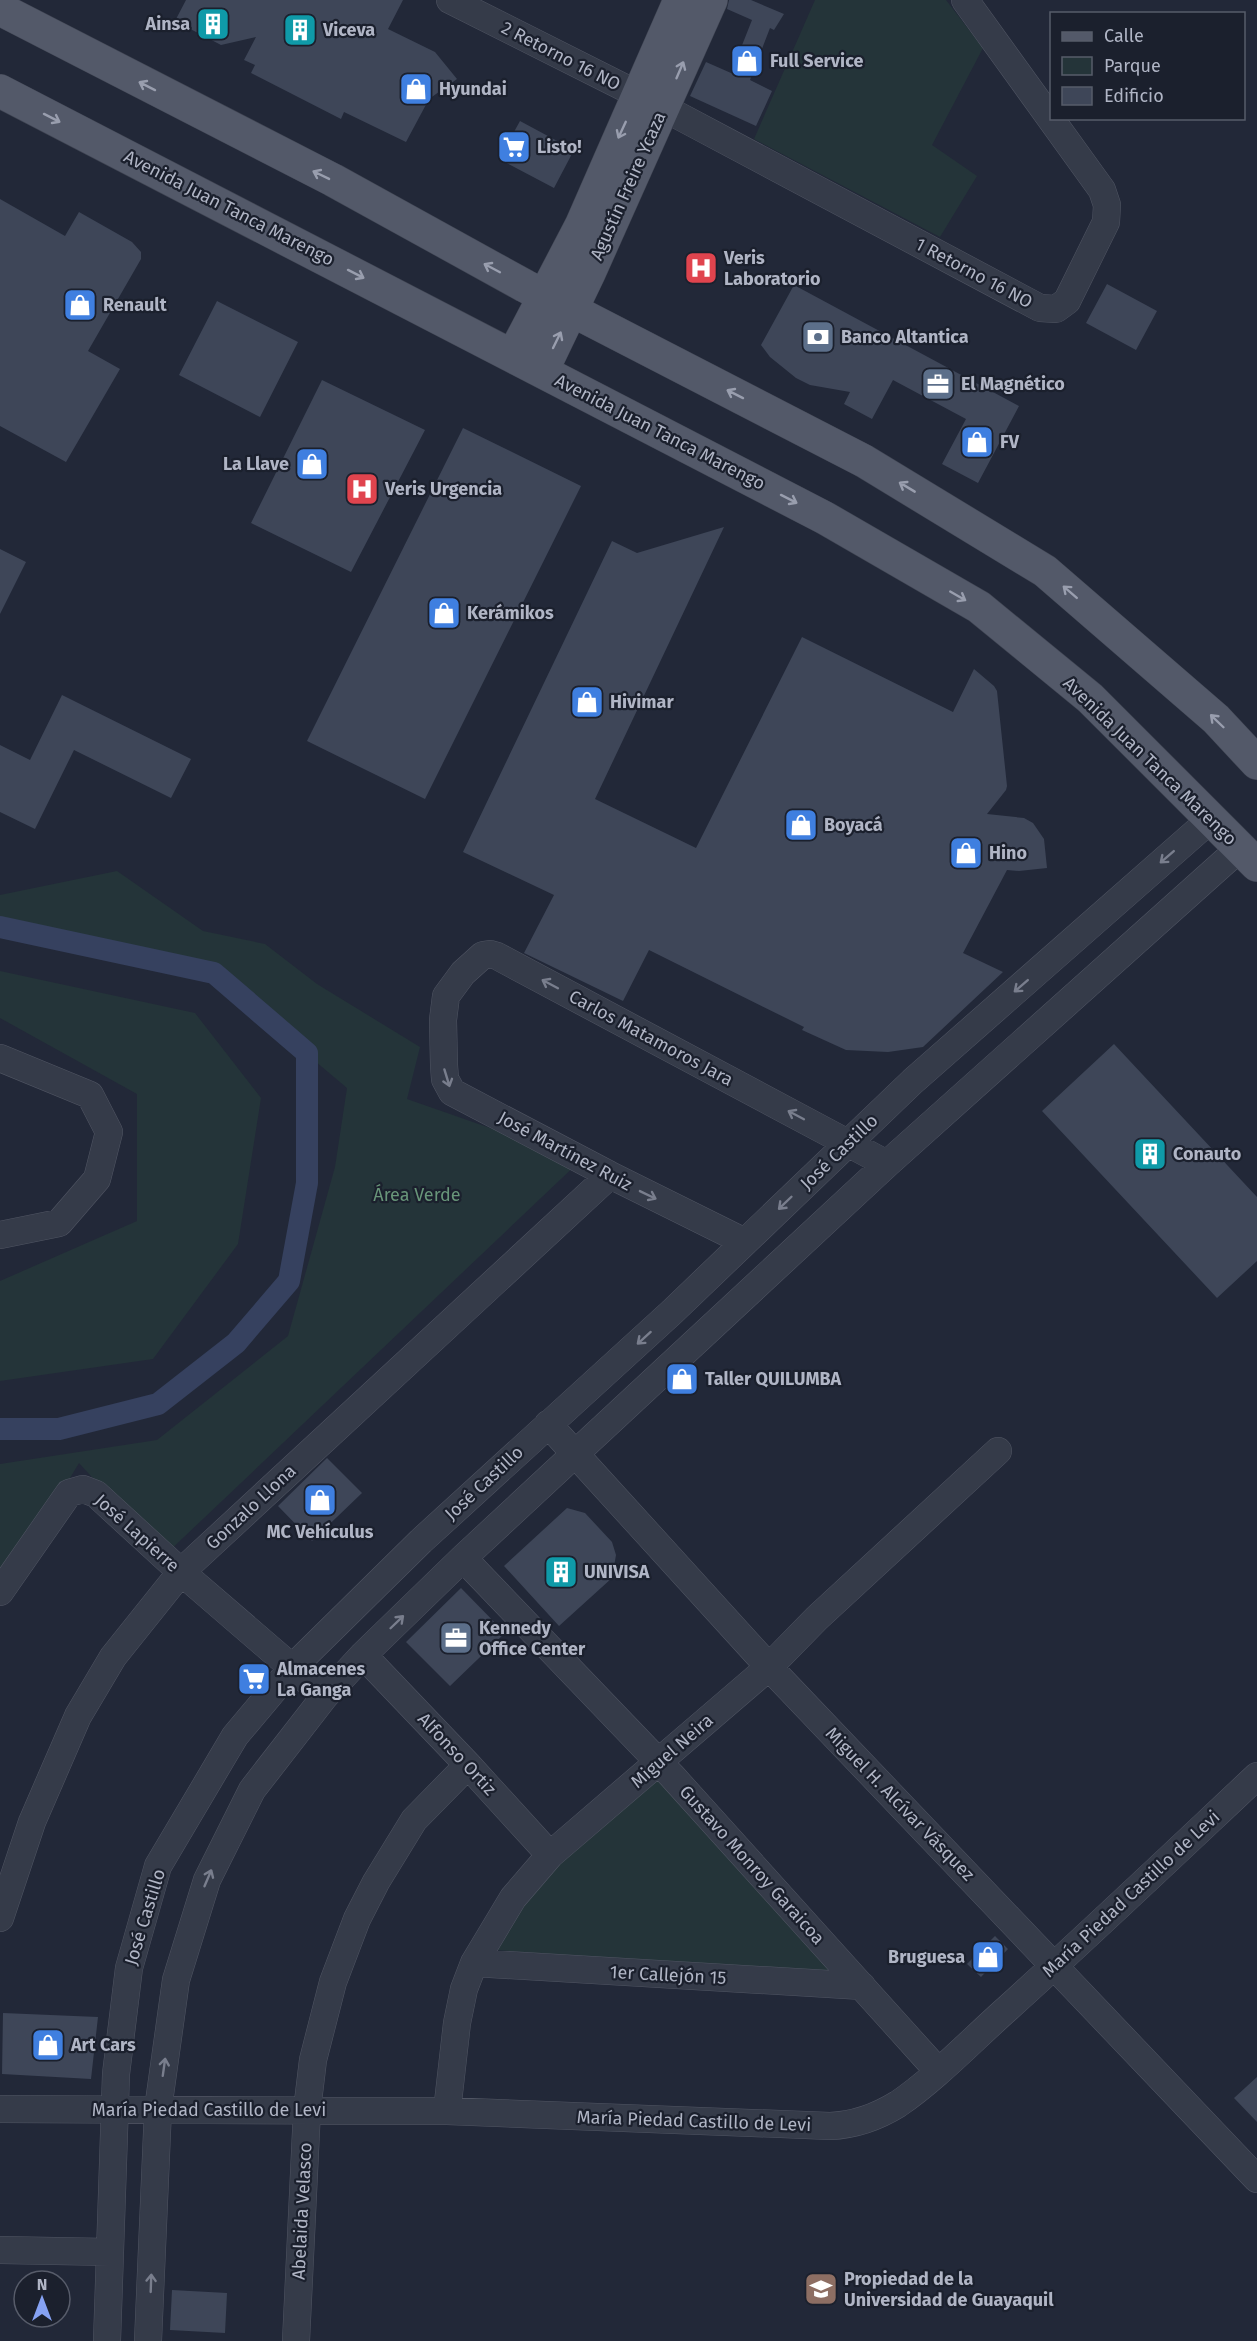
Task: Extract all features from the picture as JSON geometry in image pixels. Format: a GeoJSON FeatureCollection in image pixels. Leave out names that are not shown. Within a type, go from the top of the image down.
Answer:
{"type":"FeatureCollection","features":[{"type":"Feature","properties":{"kind":"main road","name":"Agustín Freire Ycaza"},"geometry":{"type":"LineString","coordinates":[[651,102],[680,0]]}},
{"type":"Feature","properties":{"kind":"main road","name":"Agustín Freire Ycaza"},"geometry":{"type":"LineString","coordinates":[[542,371],[557,302],[581,226],[711,0]]}},
{"type":"Feature","properties":{"kind":"main road"},"geometry":{"type":"LineString","coordinates":[[0,9],[333,180],[557,302],[864,461],[1045,571],[1216,719],[1257,763]]}},
{"type":"Feature","properties":{"kind":"main road","name":"Avenida Juan Tanca Marengo"},"geometry":{"type":"LineString","coordinates":[[0,91],[825,518],[979,607],[1090,698],[1249,856]]}},
{"type":"Feature","properties":{"kind":"main road","name":"Agustín Freire Ycaza"},"geometry":{"type":"LineString","coordinates":[[513,356],[557,302]]}},
{"type":"Feature","properties":{"kind":"street","name":"2 Retorno 16 NO"},"geometry":{"type":"LineString","coordinates":[[450,0],[651,102]]}},
{"type":"Feature","properties":{"kind":"street","name":"1 Retorno 16 NO"},"geometry":{"type":"LineString","coordinates":[[965,0],[1050,118]]}},
{"type":"Feature","properties":{"kind":"street","name":"1 Retorno 16 NO"},"geometry":{"type":"LineString","coordinates":[[651,102],[1040,308],[1056,309],[1067,301],[1106,222],[1107,205],[1102,190],[1052,120]]}},
{"type":"Feature","properties":{"kind":"street","name":"José Castillo"},"geometry":{"type":"LineString","coordinates":[[107,2341],[116,2074],[129,1968],[158,1866],[235,1736],[293,1667],[422,1541],[672,1312],[913,1081],[1211,819]]}},
{"type":"Feature","properties":{"kind":"street"},"geometry":{"type":"LineString","coordinates":[[148,2341],[158,2109],[176,1980],[207,1880],[252,1790],[325,1696],[363,1655],[574,1454],[887,1164],[1249,856]]}},
{"type":"Feature","properties":{"kind":"street","name":"Carlos Matamoros Jara"},"geometry":{"type":"LineString","coordinates":[[443,1020],[446,996],[463,973],[483,955],[490,954],[887,1164]]}},
{"type":"Feature","properties":{"kind":"street","name":"José Martínez Ruiz"},"geometry":{"type":"LineString","coordinates":[[443,1020],[445,1078],[452,1092],[610,1176],[745,1242]]}},
{"type":"Feature","properties":{"kind":"street"},"geometry":{"type":"LineString","coordinates":[[0,1058],[90,1095],[109,1132],[97,1179],[59,1223],[3,1232]]}},
{"type":"Feature","properties":{"kind":"street","name":"Gonzalo Llona"},"geometry":{"type":"LineString","coordinates":[[0,1917],[32,1822],[91,1692],[118,1649],[180,1572],[610,1176]]}},
{"type":"Feature","properties":{"kind":"street","name":"Miguel H. Alcívar Vásquez"},"geometry":{"type":"LineString","coordinates":[[548,1424],[769,1668],[1257,2179]]}},
{"type":"Feature","properties":{"kind":"street","name":"Miguel Neira"},"geometry":{"type":"LineString","coordinates":[[447,2111],[457,2023],[464,1989],[474,1963],[513,1898],[550,1855],[769,1668],[824,1612],[998,1451]]}},
{"type":"Feature","properties":{"kind":"street","name":"José Lapierre"},"geometry":{"type":"LineString","coordinates":[[0,1592],[69,1493],[81,1489],[96,1494],[180,1572],[325,1696]]}},
{"type":"Feature","properties":{"kind":"street","name":"Gustavo Monroy Garaicoa"},"geometry":{"type":"LineString","coordinates":[[463,1558],[659,1763],[938,2071]]}},
{"type":"Feature","properties":{"kind":"street","name":"Alfonso Ortiz"},"geometry":{"type":"LineString","coordinates":[[363,1655],[550,1855]]}},
{"type":"Feature","properties":{"kind":"street","name":"Abelaida Velasco"},"geometry":{"type":"LineString","coordinates":[[296,2341],[307,2110],[314,2060],[333,1982],[357,1919],[376,1882],[414,1820],[468,1765]]}},
{"type":"Feature","properties":{"kind":"street","name":"María Piedad Castillo de Levi"},"geometry":{"type":"LineString","coordinates":[[0,2109],[447,2111],[841,2126],[879,2115],[899,2103],[938,2071],[1055,1966],[1257,1776]]}},
{"type":"Feature","properties":{"kind":"street","name":"1er Callejón 15"},"geometry":{"type":"LineString","coordinates":[[474,1963],[862,1986]]}},
{"type":"Feature","properties":{"kind":"street"},"geometry":{"type":"LineString","coordinates":[[0,2250],[110,2252]]}},
{"type":"Feature","properties":{"kind":"green space"},"geometry":{"type":"Polygon","coordinates":[[[815,0],[946,0],[983,48],[932,145],[977,176],[940,237],[754,139],[815,0]]]}},
{"type":"Feature","properties":{"kind":"green space","name":"Área Verde"},"geometry":{"type":"Polygon","coordinates":[[[117,871],[203,931],[265,944],[317,984],[420,1047],[407,1099],[581,1160],[164,1556],[79,1463],[0,1595],[0,1464],[157,1440],[288,1336],[335,1167],[347,1088],[200,964],[52,937],[0,917],[0,895],[117,871]]]}},
{"type":"Feature","properties":{"kind":"green space"},"geometry":{"type":"Polygon","coordinates":[[[0,971],[195,1013],[261,1098],[238,1244],[153,1359],[0,1381],[0,1281],[137,1221],[137,1094],[0,1018],[0,971]]]}},
{"type":"Feature","properties":{"kind":"green space"},"geometry":{"type":"Polygon","coordinates":[[[662,1768],[851,1977],[496,1950],[528,1896],[567,1853],[662,1768]]]}},
{"type":"Feature","properties":{"kind":"building"},"geometry":{"type":"Polygon","coordinates":[[[186,0],[403,0],[388,29],[435,52],[457,79],[429,99],[406,142],[344,112],[341,119],[251,73],[255,65],[244,60],[256,37],[221,45],[175,21],[186,0]]]}},
{"type":"Feature","properties":{"kind":"building"},"geometry":{"type":"Polygon","coordinates":[[[729,0],[751,0],[784,14],[774,30],[770,28],[750,80],[772,91],[756,126],[690,96],[706,62],[731,73],[752,20],[727,9],[729,0]]]}},
{"type":"Feature","properties":{"kind":"building"},"geometry":{"type":"Polygon","coordinates":[[[520,121],[574,150],[554,188],[499,159],[520,121]]]}},
{"type":"Feature","properties":{"kind":"building","name":"Renault"},"geometry":{"type":"Polygon","coordinates":[[[0,199],[65,236],[79,212],[132,242],[141,252],[141,259],[88,351],[120,369],[66,462],[0,426],[0,199]]]}},
{"type":"Feature","properties":{"kind":"building"},"geometry":{"type":"Polygon","coordinates":[[[1107,284],[1157,311],[1136,350],[1086,323],[1107,284]]]}},
{"type":"Feature","properties":{"kind":"building"},"geometry":{"type":"Polygon","coordinates":[[[794,285],[1019,406],[978,483],[942,464],[966,419],[893,380],[872,419],[844,404],[850,392],[810,385],[796,378],[770,357],[761,345],[794,285]]]}},
{"type":"Feature","properties":{"kind":"building","name":"La Llave"},"geometry":{"type":"Polygon","coordinates":[[[217,301],[298,342],[260,417],[179,375],[217,301]]]}},
{"type":"Feature","properties":{"kind":"building"},"geometry":{"type":"Polygon","coordinates":[[[322,380],[425,430],[351,572],[251,523],[322,380]]]}},
{"type":"Feature","properties":{"kind":"building","name":"Kerámikos"},"geometry":{"type":"Polygon","coordinates":[[[463,428],[581,486],[425,799],[307,741],[463,428]]]}},
{"type":"Feature","properties":{"kind":"building"},"geometry":{"type":"Polygon","coordinates":[[[724,527],[595,799],[696,848],[802,637],[953,712],[974,669],[997,691],[1007,786],[987,814],[1024,818],[1033,823],[1044,839],[1047,868],[1007,870],[963,953],[1003,972],[923,1047],[888,1052],[846,1050],[802,1030],[804,1027],[649,950],[623,1001],[524,953],[554,895],[463,852],[612,541],[637,553],[724,527]]]}},
{"type":"Feature","properties":{"kind":"building"},"geometry":{"type":"Polygon","coordinates":[[[0,549],[26,562],[0,614],[0,549]]]}},
{"type":"Feature","properties":{"kind":"building"},"geometry":{"type":"Polygon","coordinates":[[[62,695],[191,759],[171,798],[74,750],[35,829],[0,812],[0,745],[30,760],[62,695]]]}},
{"type":"Feature","properties":{"kind":"building","name":"Conauto"},"geometry":{"type":"Polygon","coordinates":[[[1114,1044],[1257,1197],[1257,1261],[1217,1298],[1042,1111],[1114,1044]]]}},
{"type":"Feature","properties":{"kind":"building","name":"MC Vehículus"},"geometry":{"type":"Polygon","coordinates":[[[327,1458],[362,1493],[312,1541],[278,1506],[327,1458]]]}},
{"type":"Feature","properties":{"kind":"building","name":"UNIVISA"},"geometry":{"type":"Polygon","coordinates":[[[567,1508],[585,1513],[612,1542],[616,1555],[612,1578],[559,1626],[504,1566],[567,1508]]]}},
{"type":"Feature","properties":{"kind":"building","name":"Kennedy Office Center"},"geometry":{"type":"Polygon","coordinates":[[[461,1588],[505,1633],[450,1686],[406,1642],[461,1588]]]}},
{"type":"Feature","properties":{"kind":"building","name":"Bruguesa"},"geometry":{"type":"Polygon","coordinates":[[[995,1936],[1008,1949],[981,1977],[967,1964],[995,1936]]]}},
{"type":"Feature","properties":{"kind":"building","name":"Art Cars"},"geometry":{"type":"Polygon","coordinates":[[[3,2013],[98,2017],[91,2079],[2,2074],[3,2013]]]}},
{"type":"Feature","properties":{"kind":"building"},"geometry":{"type":"Polygon","coordinates":[[[1257,2077],[1257,2122],[1234,2098],[1257,2077]]]}},
{"type":"Feature","properties":{"kind":"building"},"geometry":{"type":"Polygon","coordinates":[[[172,2290],[227,2293],[225,2333],[170,2330],[172,2290]]]}},
{"type":"Feature","properties":{"kind":"waterway"},"geometry":{"type":"LineString","coordinates":[[0,927],[214,973],[307,1053],[307,1183],[289,1281],[236,1343],[158,1404],[59,1429],[0,1429]]}},
{"type":"Feature","properties":{"kind":"place","name":"Ainsa"},"geometry":{"type":"Point","coordinates":[213,24]}},
{"type":"Feature","properties":{"kind":"place","name":"Viceva"},"geometry":{"type":"Point","coordinates":[300,30]}},
{"type":"Feature","properties":{"kind":"place","name":"Full Service"},"geometry":{"type":"Point","coordinates":[747,61]}},
{"type":"Feature","properties":{"kind":"place","name":"Hyundai"},"geometry":{"type":"Point","coordinates":[416,89]}},
{"type":"Feature","properties":{"kind":"place","name":"Listo!"},"geometry":{"type":"Point","coordinates":[514,147]}},
{"type":"Feature","properties":{"kind":"place","name":"Veris Laboratorio"},"geometry":{"type":"Point","coordinates":[701,268]}},
{"type":"Feature","properties":{"kind":"place","name":"Renault"},"geometry":{"type":"Point","coordinates":[80,305]}},
{"type":"Feature","properties":{"kind":"place","name":"Banco Altantica"},"geometry":{"type":"Point","coordinates":[818,337]}},
{"type":"Feature","properties":{"kind":"place","name":"El Magnético"},"geometry":{"type":"Point","coordinates":[938,384]}},
{"type":"Feature","properties":{"kind":"place","name":"FV"},"geometry":{"type":"Point","coordinates":[977,442]}},
{"type":"Feature","properties":{"kind":"place","name":"La Llave"},"geometry":{"type":"Point","coordinates":[312,464]}},
{"type":"Feature","properties":{"kind":"place","name":"Veris Urgencia"},"geometry":{"type":"Point","coordinates":[362,489]}},
{"type":"Feature","properties":{"kind":"place","name":"Kerámikos"},"geometry":{"type":"Point","coordinates":[444,613]}},
{"type":"Feature","properties":{"kind":"place","name":"Hivimar"},"geometry":{"type":"Point","coordinates":[587,702]}},
{"type":"Feature","properties":{"kind":"place","name":"Boyacá"},"geometry":{"type":"Point","coordinates":[801,825]}},
{"type":"Feature","properties":{"kind":"place","name":"Hino"},"geometry":{"type":"Point","coordinates":[966,853]}},
{"type":"Feature","properties":{"kind":"place","name":"Conauto"},"geometry":{"type":"Point","coordinates":[1150,1154]}},
{"type":"Feature","properties":{"kind":"place","name":"Taller QUILUMBA"},"geometry":{"type":"Point","coordinates":[682,1379]}},
{"type":"Feature","properties":{"kind":"place","name":"MC Vehículus"},"geometry":{"type":"Point","coordinates":[320,1500]}},
{"type":"Feature","properties":{"kind":"place","name":"UNIVISA"},"geometry":{"type":"Point","coordinates":[561,1572]}},
{"type":"Feature","properties":{"kind":"place","name":"Kennedy Office Center"},"geometry":{"type":"Point","coordinates":[456,1638]}},
{"type":"Feature","properties":{"kind":"place","name":"Almacenes La Ganga"},"geometry":{"type":"Point","coordinates":[254,1679]}},
{"type":"Feature","properties":{"kind":"place","name":"Bruguesa"},"geometry":{"type":"Point","coordinates":[988,1957]}},
{"type":"Feature","properties":{"kind":"place","name":"Art Cars"},"geometry":{"type":"Point","coordinates":[48,2045]}},
{"type":"Feature","properties":{"kind":"place","name":"Propiedad de la Universidad de Guayaquil"},"geometry":{"type":"Point","coordinates":[821,2289]}}]}
